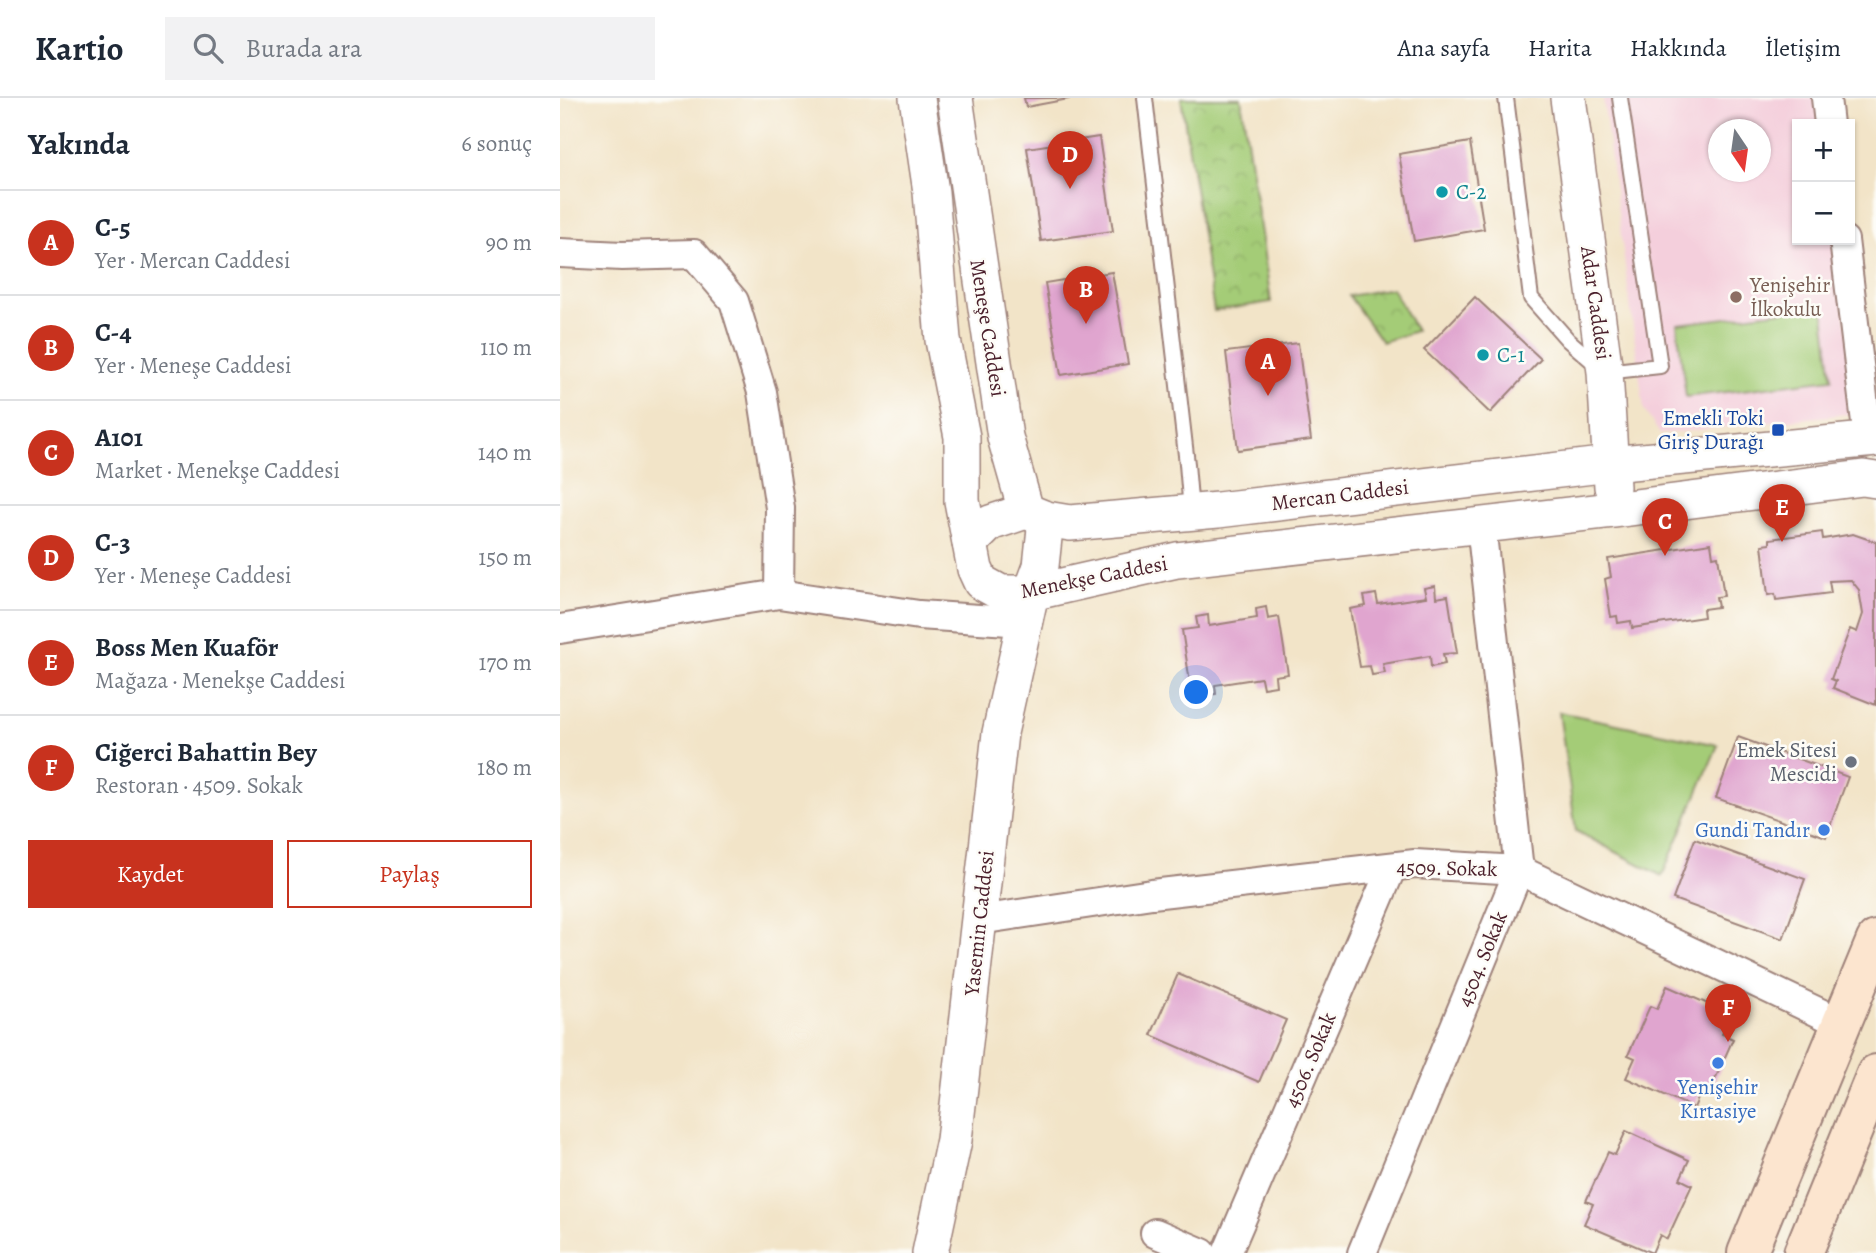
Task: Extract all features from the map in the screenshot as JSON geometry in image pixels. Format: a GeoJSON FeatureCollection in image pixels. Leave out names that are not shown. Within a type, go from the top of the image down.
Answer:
{"type":"FeatureCollection","features":[{"type":"Feature","properties":{"kind":"main road"},"geometry":{"type":"LineString","coordinates":[[1747,1253],[1876,940]]}},
{"type":"Feature","properties":{"kind":"main road"},"geometry":{"type":"LineString","coordinates":[[1803,1253],[1876,1074]]}},
{"type":"Feature","properties":{"kind":"street","name":"Menekşe Caddesi"},"geometry":{"type":"LineString","coordinates":[[917,98],[930,192],[943,340],[962,437],[962,501],[975,569],[981,582],[1028,608],[1177,560],[1613,510],[1863,478],[1876,480]]}},
{"type":"Feature","properties":{"kind":"street","name":"Meneşe Caddesi"},"geometry":{"type":"LineString","coordinates":[[955,98],[1005,437],[1048,518]]}},
{"type":"Feature","properties":{"kind":"street","name":"Adar Caddesi"},"geometry":{"type":"LineString","coordinates":[[1568,98],[1605,372],[1613,510]]}},
{"type":"Feature","properties":{"kind":"street"},"geometry":{"type":"LineString","coordinates":[[1826,98],[1828,119]]}},
{"type":"Feature","properties":{"kind":"street"},"geometry":{"type":"LineString","coordinates":[[1845,245],[1872,439]]}},
{"type":"Feature","properties":{"kind":"street"},"geometry":{"type":"LineString","coordinates":[[560,253],[622,256],[694,254],[734,301],[762,392],[780,508],[779,594]]}},
{"type":"Feature","properties":{"kind":"street","name":"Mercan Caddesi"},"geometry":{"type":"LineString","coordinates":[[970,543],[990,523],[1191,512],[1610,464],[1872,439]]}},
{"type":"Feature","properties":{"kind":"street","name":"Yasemin Caddesi"},"geometry":{"type":"LineString","coordinates":[[930,1253],[954,1140],[1000,733],[1028,608],[1041,566],[1048,518]]}},
{"type":"Feature","properties":{"kind":"street","name":"4504. Sokak"},"geometry":{"type":"LineString","coordinates":[[1362,1253],[1519,870],[1482,525]]}},
{"type":"Feature","properties":{"kind":"street"},"geometry":{"type":"LineString","coordinates":[[560,629],[779,594],[919,615],[1028,608]]}},
{"type":"Feature","properties":{"kind":"street","name":"4509. Sokak"},"geometry":{"type":"LineString","coordinates":[[979,920],[1152,894],[1415,864],[1519,870],[1841,1023]]}},
{"type":"Feature","properties":{"kind":"street","name":"4506. Sokak"},"geometry":{"type":"LineString","coordinates":[[1227,1253],[1392,867]]}},
{"type":"Feature","properties":{"kind":"street"},"geometry":{"type":"LineString","coordinates":[[1155,1233],[1202,1253]]}},
{"type":"Feature","properties":{"kind":"lane"},"geometry":{"type":"LineString","coordinates":[[1145,98],[1191,512]]}},
{"type":"Feature","properties":{"kind":"lane"},"geometry":{"type":"LineString","coordinates":[[1506,98],[1531,298],[1568,340],[1605,372],[1660,366],[1620,98]]}},
{"type":"Feature","properties":{"kind":"shaded area","name":"Yenişehir İlkokulu"},"geometry":{"type":"Polygon","coordinates":[[[1603,98],[1818,98],[1820,119],[1792,119],[1792,245],[1836,245],[1857,413],[1660,434],[1644,410],[1603,98]]]}},
{"type":"Feature","properties":{"kind":"green space"},"geometry":{"type":"Polygon","coordinates":[[[1181,98],[1241,98],[1271,302],[1214,311],[1181,98]]]}},
{"type":"Feature","properties":{"kind":"green space"},"geometry":{"type":"Polygon","coordinates":[[[1392,288],[1416,331],[1382,342],[1349,296],[1392,288]]]}},
{"type":"Feature","properties":{"kind":"green space"},"geometry":{"type":"Polygon","coordinates":[[[1823,306],[1832,379],[1686,397],[1677,324],[1823,306]]]}},
{"type":"Feature","properties":{"kind":"green space"},"geometry":{"type":"Polygon","coordinates":[[[1559,712],[1718,745],[1662,876],[1576,831],[1559,712]]]}},
{"type":"Feature","properties":{"kind":"building"},"geometry":{"type":"Polygon","coordinates":[[[1024,98],[1069,98],[1069,99],[1026,107],[1024,98]]]}},
{"type":"Feature","properties":{"kind":"building"},"geometry":{"type":"Polygon","coordinates":[[[1099,137],[1113,231],[1041,241],[1027,148],[1099,137]]]}},
{"type":"Feature","properties":{"kind":"building","name":"C-2"},"geometry":{"type":"Polygon","coordinates":[[[1470,142],[1484,229],[1414,241],[1399,154],[1470,142]]]}},
{"type":"Feature","properties":{"kind":"building"},"geometry":{"type":"Polygon","coordinates":[[[1112,272],[1128,364],[1061,375],[1045,283],[1112,272]]]}},
{"type":"Feature","properties":{"kind":"building","name":"C-1"},"geometry":{"type":"Polygon","coordinates":[[[1475,297],[1541,359],[1490,413],[1424,350],[1475,297]]]}},
{"type":"Feature","properties":{"kind":"building"},"geometry":{"type":"Polygon","coordinates":[[[1298,343],[1311,440],[1238,450],[1226,352],[1298,343]]]}},
{"type":"Feature","properties":{"kind":"building"},"geometry":{"type":"Polygon","coordinates":[[[1822,532],[1823,539],[1853,534],[1876,542],[1876,705],[1833,688],[1836,681],[1831,679],[1850,629],[1857,632],[1863,614],[1859,590],[1851,580],[1829,581],[1831,593],[1776,600],[1775,594],[1768,595],[1762,545],[1770,544],[1770,539],[1822,532]]]}},
{"type":"Feature","properties":{"kind":"building"},"geometry":{"type":"Polygon","coordinates":[[[1711,543],[1713,557],[1718,556],[1724,596],[1716,597],[1718,607],[1703,609],[1704,617],[1632,628],[1631,621],[1618,623],[1617,616],[1611,617],[1605,579],[1611,577],[1608,559],[1711,543]]]}},
{"type":"Feature","properties":{"kind":"building"},"geometry":{"type":"Polygon","coordinates":[[[1435,586],[1436,598],[1448,596],[1457,653],[1443,654],[1445,664],[1431,667],[1430,656],[1383,664],[1385,673],[1372,675],[1370,666],[1360,667],[1350,609],[1366,606],[1364,596],[1376,594],[1378,604],[1426,597],[1424,588],[1435,586]]]}},
{"type":"Feature","properties":{"kind":"building"},"geometry":{"type":"Polygon","coordinates":[[[1266,607],[1268,619],[1279,617],[1288,674],[1275,676],[1276,686],[1263,688],[1261,678],[1215,685],[1216,694],[1203,696],[1202,687],[1191,689],[1182,630],[1198,628],[1196,617],[1208,615],[1209,626],[1257,618],[1256,609],[1266,607]]]}},
{"type":"Feature","properties":{"kind":"building"},"geometry":{"type":"Polygon","coordinates":[[[1738,737],[1848,777],[1826,837],[1716,798],[1738,737]]]}},
{"type":"Feature","properties":{"kind":"building"},"geometry":{"type":"Polygon","coordinates":[[[1695,839],[1805,879],[1783,939],[1673,899],[1695,839]]]}},
{"type":"Feature","properties":{"kind":"building"},"geometry":{"type":"Polygon","coordinates":[[[1178,974],[1286,1020],[1259,1082],[1151,1035],[1178,974]]]}},
{"type":"Feature","properties":{"kind":"building"},"geometry":{"type":"Polygon","coordinates":[[[1667,986],[1731,1014],[1722,1034],[1733,1039],[1709,1093],[1702,1089],[1694,1108],[1626,1078],[1635,1058],[1628,1055],[1650,1006],[1657,1009],[1667,986]]]}},
{"type":"Feature","properties":{"kind":"building"},"geometry":{"type":"Polygon","coordinates":[[[1626,1131],[1689,1160],[1680,1179],[1692,1185],[1667,1239],[1660,1235],[1652,1253],[1584,1224],[1593,1204],[1586,1201],[1608,1152],[1615,1155],[1626,1131]]]}},
{"type":"Feature","properties":{"kind":"place","name":"C-3"},"geometry":{"type":"Point","coordinates":[1070,189]}},
{"type":"Feature","properties":{"kind":"place","name":"C-2"},"geometry":{"type":"Point","coordinates":[1442,192]}},
{"type":"Feature","properties":{"kind":"place","name":"Yenişehir İlkokulu"},"geometry":{"type":"Point","coordinates":[1736,297]}},
{"type":"Feature","properties":{"kind":"place","name":"C-4"},"geometry":{"type":"Point","coordinates":[1086,324]}},
{"type":"Feature","properties":{"kind":"place","name":"C-1"},"geometry":{"type":"Point","coordinates":[1483,355]}},
{"type":"Feature","properties":{"kind":"place","name":"C-5"},"geometry":{"type":"Point","coordinates":[1268,396]}},
{"type":"Feature","properties":{"kind":"place","name":"Emekli Toki Giriş Durağı"},"geometry":{"type":"Point","coordinates":[1778,430]}},
{"type":"Feature","properties":{"kind":"place","name":"Boss Men Kuaför"},"geometry":{"type":"Point","coordinates":[1782,542]}},
{"type":"Feature","properties":{"kind":"place","name":"A101"},"geometry":{"type":"Point","coordinates":[1665,556]}},
{"type":"Feature","properties":{"kind":"place","name":"Emek Sitesi Mescidi"},"geometry":{"type":"Point","coordinates":[1851,762]}},
{"type":"Feature","properties":{"kind":"place","name":"Gundi Tandır"},"geometry":{"type":"Point","coordinates":[1824,830]}},
{"type":"Feature","properties":{"kind":"place","name":"Ciğerci Bahattin Bey"},"geometry":{"type":"Point","coordinates":[1728,1042]}},
{"type":"Feature","properties":{"kind":"place","name":"Yenişehir Kırtasiye"},"geometry":{"type":"Point","coordinates":[1718,1063]}}]}
